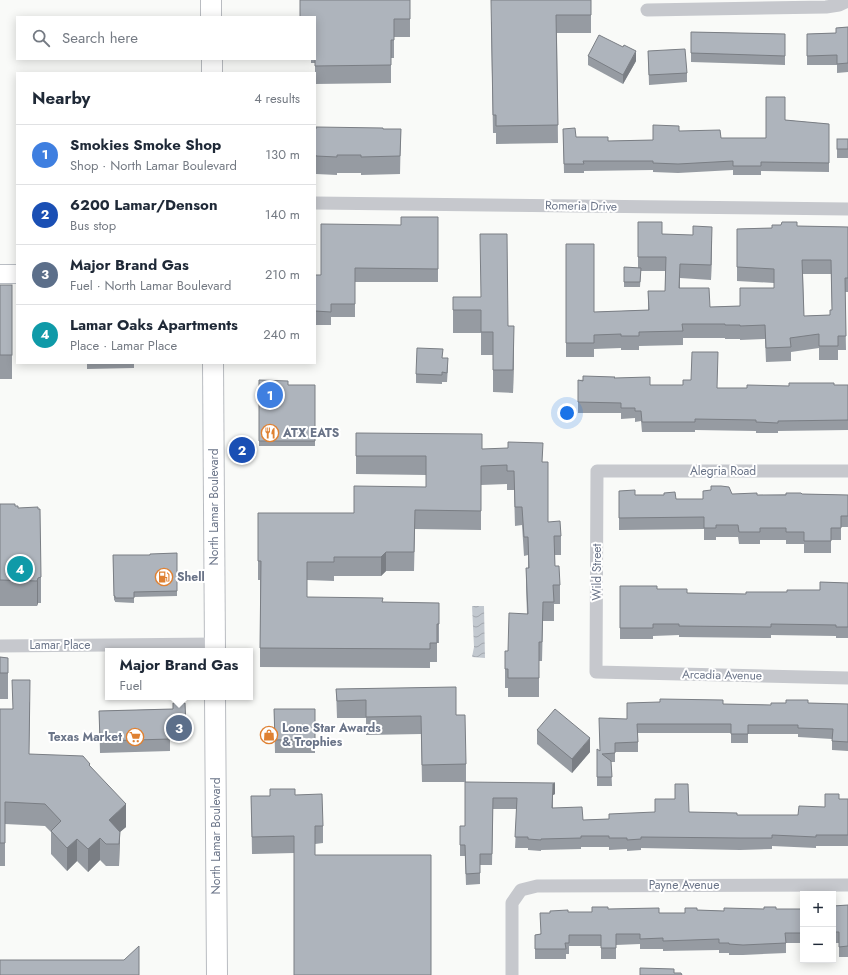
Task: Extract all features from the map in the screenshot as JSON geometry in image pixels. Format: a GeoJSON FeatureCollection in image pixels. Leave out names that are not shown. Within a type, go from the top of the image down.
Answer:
{"type":"FeatureCollection","features":[{"type":"Feature","properties":{"kind":"main road"},"geometry":{"type":"LineString","coordinates":[[211,0],[211,16]]}},
{"type":"Feature","properties":{"kind":"main road"},"geometry":{"type":"LineString","coordinates":[[212,60],[212,72]]}},
{"type":"Feature","properties":{"kind":"main road","name":"North Lamar Boulevard"},"geometry":{"type":"LineString","coordinates":[[214,364],[215,648]]}},
{"type":"Feature","properties":{"kind":"main road","name":"North Lamar Boulevard"},"geometry":{"type":"LineString","coordinates":[[215,700],[217,975]]}},
{"type":"Feature","properties":{"kind":"street"},"geometry":{"type":"LineString","coordinates":[[647,10],[826,8],[848,1]]}},
{"type":"Feature","properties":{"kind":"street","name":"Romeria Drive"},"geometry":{"type":"LineString","coordinates":[[316,203],[848,209]]}},
{"type":"Feature","properties":{"kind":"street"},"geometry":{"type":"LineString","coordinates":[[0,274],[16,274]]}},
{"type":"Feature","properties":{"kind":"street","name":"Alegria Road"},"geometry":{"type":"LineString","coordinates":[[597,471],[848,471]]}},
{"type":"Feature","properties":{"kind":"street","name":"Wild Street"},"geometry":{"type":"LineString","coordinates":[[596,672],[597,471]]}},
{"type":"Feature","properties":{"kind":"street","name":"Lamar Place"},"geometry":{"type":"LineString","coordinates":[[0,646],[215,648]]}},
{"type":"Feature","properties":{"kind":"street","name":"Arcadia Avenue"},"geometry":{"type":"LineString","coordinates":[[596,672],[848,678]]}},
{"type":"Feature","properties":{"kind":"street","name":"Payne Avenue"},"geometry":{"type":"LineString","coordinates":[[512,975],[512,903],[521,890],[537,886],[848,885]]}},
{"type":"Feature","properties":{"kind":"water"},"geometry":{"type":"Polygon","coordinates":[[[472,606],[484,606],[485,658],[472,657],[474,647],[472,606]]]}},
{"type":"Feature","properties":{"kind":"building"},"geometry":{"type":"Polygon","coordinates":[[[300,0],[410,0],[410,19],[394,19],[394,40],[391,40],[391,65],[315,66],[316,16],[300,16],[300,0]]]}},
{"type":"Feature","properties":{"kind":"building"},"geometry":{"type":"Polygon","coordinates":[[[491,0],[591,0],[591,15],[556,15],[558,125],[496,126],[496,115],[493,115],[491,0]]]}},
{"type":"Feature","properties":{"kind":"building"},"geometry":{"type":"Polygon","coordinates":[[[848,27],[848,63],[837,64],[837,55],[807,56],[807,34],[836,33],[836,28],[848,27]]]}},
{"type":"Feature","properties":{"kind":"building"},"geometry":{"type":"Polygon","coordinates":[[[691,32],[785,34],[785,56],[691,53],[691,32]]]}},
{"type":"Feature","properties":{"kind":"building"},"geometry":{"type":"Polygon","coordinates":[[[599,35],[623,47],[624,45],[636,51],[623,75],[588,56],[599,35]]]}},
{"type":"Feature","properties":{"kind":"building"},"geometry":{"type":"Polygon","coordinates":[[[685,49],[687,73],[649,75],[648,51],[685,49]]]}},
{"type":"Feature","properties":{"kind":"building"},"geometry":{"type":"Polygon","coordinates":[[[766,97],[785,97],[785,120],[829,124],[829,163],[761,162],[761,166],[733,166],[733,161],[678,164],[653,163],[653,161],[583,161],[584,164],[564,164],[563,129],[575,128],[576,137],[608,137],[608,141],[653,140],[653,125],[679,126],[679,131],[720,130],[721,138],[766,138],[766,97]]]}},
{"type":"Feature","properties":{"kind":"building"},"geometry":{"type":"Polygon","coordinates":[[[316,127],[401,129],[400,156],[316,156],[316,127]]]}},
{"type":"Feature","properties":{"kind":"building"},"geometry":{"type":"Polygon","coordinates":[[[837,139],[848,139],[848,149],[837,149],[837,139]]]}},
{"type":"Feature","properties":{"kind":"building"},"geometry":{"type":"Polygon","coordinates":[[[401,217],[438,217],[438,269],[355,268],[355,304],[331,304],[331,312],[316,311],[316,275],[321,275],[321,224],[401,225],[401,217]]]}},
{"type":"Feature","properties":{"kind":"building"},"geometry":{"type":"Polygon","coordinates":[[[638,222],[662,222],[662,234],[693,235],[693,226],[712,227],[711,265],[680,264],[679,288],[709,288],[710,307],[740,306],[740,288],[774,288],[774,269],[737,267],[737,229],[772,228],[772,225],[781,225],[782,222],[797,222],[797,226],[848,227],[848,278],[845,278],[846,336],[838,336],[838,346],[819,346],[819,334],[790,338],[791,347],[766,348],[765,325],[740,326],[725,324],[682,324],[683,331],[639,332],[639,336],[621,336],[621,334],[594,335],[594,343],[566,343],[566,244],[594,244],[594,312],[649,310],[648,291],[665,291],[666,257],[638,257],[638,222]],[[802,260],[804,316],[830,315],[830,310],[832,310],[831,260],[802,260]]]}},
{"type":"Feature","properties":{"kind":"building"},"geometry":{"type":"Polygon","coordinates":[[[480,234],[507,234],[508,326],[514,326],[513,370],[493,370],[493,332],[481,332],[481,310],[453,310],[453,297],[481,297],[480,234]]]}},
{"type":"Feature","properties":{"kind":"building"},"geometry":{"type":"Polygon","coordinates":[[[624,267],[641,268],[640,282],[624,282],[624,267]]]}},
{"type":"Feature","properties":{"kind":"building"},"geometry":{"type":"Polygon","coordinates":[[[0,285],[12,285],[12,355],[0,355],[0,285]]]}},
{"type":"Feature","properties":{"kind":"building"},"geometry":{"type":"Polygon","coordinates":[[[417,348],[443,349],[442,358],[448,358],[447,373],[442,372],[442,375],[416,374],[417,348]]]}},
{"type":"Feature","properties":{"kind":"building"},"geometry":{"type":"Polygon","coordinates":[[[692,352],[718,352],[717,388],[747,388],[747,385],[789,386],[789,383],[834,383],[834,385],[848,385],[848,420],[778,421],[778,423],[756,422],[756,420],[695,419],[695,422],[642,422],[641,411],[635,411],[635,408],[621,408],[621,403],[578,402],[578,380],[583,381],[583,376],[615,377],[614,378],[650,377],[650,385],[683,385],[683,380],[691,380],[692,352]]]}},
{"type":"Feature","properties":{"kind":"building"},"geometry":{"type":"Polygon","coordinates":[[[259,380],[288,381],[288,385],[315,385],[315,441],[259,441],[259,380]]]}},
{"type":"Feature","properties":{"kind":"building"},"geometry":{"type":"Polygon","coordinates":[[[356,433],[482,434],[482,449],[508,448],[508,442],[543,443],[542,462],[548,462],[548,522],[560,521],[561,536],[554,536],[555,566],[559,566],[560,585],[553,585],[554,602],[543,602],[542,642],[539,642],[539,678],[508,678],[508,669],[505,669],[505,651],[508,651],[509,613],[528,614],[526,568],[529,568],[528,537],[524,537],[522,507],[515,507],[514,471],[507,471],[507,465],[481,466],[481,511],[415,510],[414,552],[386,552],[381,557],[334,557],[334,562],[307,562],[307,597],[383,598],[382,602],[439,603],[437,643],[430,643],[430,649],[260,648],[261,561],[258,561],[258,513],[354,513],[354,486],[426,487],[426,456],[356,456],[356,433]]]}},
{"type":"Feature","properties":{"kind":"building"},"geometry":{"type":"Polygon","coordinates":[[[711,486],[729,487],[732,494],[757,493],[757,495],[786,495],[786,493],[801,493],[848,495],[848,516],[841,516],[841,528],[831,528],[831,541],[804,541],[804,532],[786,532],[786,528],[760,528],[760,532],[739,532],[738,525],[716,525],[716,528],[704,528],[704,517],[619,518],[619,491],[635,490],[635,495],[664,495],[664,493],[675,492],[676,499],[703,499],[703,491],[711,490],[711,486]]]}},
{"type":"Feature","properties":{"kind":"building"},"geometry":{"type":"Polygon","coordinates":[[[0,504],[15,504],[18,508],[38,507],[38,509],[40,509],[41,577],[38,578],[37,581],[0,580],[0,504]]]}},
{"type":"Feature","properties":{"kind":"building"},"geometry":{"type":"Polygon","coordinates":[[[177,553],[177,591],[134,592],[134,598],[115,598],[113,555],[177,553]]]}},
{"type":"Feature","properties":{"kind":"building"},"geometry":{"type":"Polygon","coordinates":[[[820,582],[848,583],[848,627],[836,627],[836,625],[771,624],[771,627],[679,626],[679,624],[653,624],[653,628],[620,628],[620,586],[657,586],[657,589],[687,589],[687,593],[746,594],[746,592],[820,590],[820,582]]]}},
{"type":"Feature","properties":{"kind":"building"},"geometry":{"type":"Polygon","coordinates":[[[0,657],[8,658],[8,673],[0,673],[0,657]]]}},
{"type":"Feature","properties":{"kind":"building"},"geometry":{"type":"Polygon","coordinates":[[[12,680],[30,680],[29,754],[83,756],[90,764],[89,765],[126,804],[109,820],[120,832],[119,844],[106,844],[100,838],[88,849],[77,839],[67,848],[51,831],[61,821],[45,804],[5,802],[5,843],[0,843],[0,709],[13,709],[12,680]]]}},
{"type":"Feature","properties":{"kind":"building"},"geometry":{"type":"Polygon","coordinates":[[[456,687],[456,715],[465,715],[466,764],[422,765],[421,716],[366,717],[366,700],[337,701],[336,689],[456,687]]]}},
{"type":"Feature","properties":{"kind":"building"},"geometry":{"type":"Polygon","coordinates":[[[660,699],[723,700],[723,704],[771,705],[771,703],[786,703],[786,700],[808,700],[808,703],[848,704],[848,742],[832,741],[833,729],[798,728],[798,725],[748,725],[748,734],[731,734],[731,724],[637,724],[638,742],[615,743],[615,753],[602,754],[611,761],[612,777],[597,777],[597,749],[600,751],[599,718],[627,719],[627,703],[660,702],[660,699]]]}},
{"type":"Feature","properties":{"kind":"building"},"geometry":{"type":"Polygon","coordinates":[[[173,703],[185,703],[186,728],[170,728],[170,739],[100,741],[99,711],[173,709],[173,703]]]}},
{"type":"Feature","properties":{"kind":"building"},"geometry":{"type":"Polygon","coordinates":[[[274,709],[315,709],[315,739],[275,740],[274,709]]]}},
{"type":"Feature","properties":{"kind":"building"},"geometry":{"type":"Polygon","coordinates":[[[555,709],[590,738],[572,759],[537,730],[555,709]]]}},
{"type":"Feature","properties":{"kind":"building"},"geometry":{"type":"Polygon","coordinates":[[[465,782],[555,783],[553,784],[552,808],[582,807],[583,820],[609,819],[609,814],[655,812],[655,799],[675,799],[675,784],[688,784],[689,812],[737,813],[737,815],[798,815],[799,806],[825,807],[825,794],[839,794],[839,799],[848,799],[848,835],[816,835],[816,837],[772,835],[772,838],[641,837],[641,839],[627,840],[627,838],[609,838],[609,836],[581,836],[581,838],[541,840],[528,839],[528,837],[515,837],[517,798],[493,798],[492,854],[480,854],[480,873],[466,874],[465,845],[460,845],[460,826],[465,826],[465,782]]]}},
{"type":"Feature","properties":{"kind":"building"},"geometry":{"type":"Polygon","coordinates":[[[270,789],[295,789],[295,795],[322,794],[323,826],[315,826],[315,855],[431,855],[431,975],[294,975],[294,836],[252,837],[251,796],[270,796],[270,789]]]}},
{"type":"Feature","properties":{"kind":"building"},"geometry":{"type":"Polygon","coordinates":[[[848,905],[848,946],[839,947],[839,932],[836,932],[836,906],[848,905]]]}},
{"type":"Feature","properties":{"kind":"building"},"geometry":{"type":"Polygon","coordinates":[[[592,907],[608,907],[608,909],[659,908],[659,913],[685,913],[685,908],[724,911],[724,908],[764,909],[764,907],[776,907],[776,909],[800,909],[800,933],[785,933],[786,943],[743,945],[719,943],[719,939],[663,941],[663,938],[640,939],[640,934],[616,934],[616,948],[601,948],[601,935],[569,935],[569,943],[565,943],[566,949],[535,949],[535,935],[541,934],[540,913],[568,910],[568,912],[592,912],[592,907]]]}},
{"type":"Feature","properties":{"kind":"building"},"geometry":{"type":"Polygon","coordinates":[[[139,946],[139,975],[0,975],[0,960],[124,960],[139,946]]]}},
{"type":"Feature","properties":{"kind":"building"},"geometry":{"type":"Polygon","coordinates":[[[640,968],[674,969],[674,973],[681,973],[682,975],[640,975],[640,968]]]}},
{"type":"Feature","properties":{"kind":"place","name":"Smokies Smoke Shop"},"geometry":{"type":"Point","coordinates":[270,395]}},
{"type":"Feature","properties":{"kind":"place","name":"ATX EATS"},"geometry":{"type":"Point","coordinates":[270,433]}},
{"type":"Feature","properties":{"kind":"place","name":"6200 Lamar/Denson"},"geometry":{"type":"Point","coordinates":[242,450]}},
{"type":"Feature","properties":{"kind":"place","name":"Lamar Oaks Apartments"},"geometry":{"type":"Point","coordinates":[20,569]}},
{"type":"Feature","properties":{"kind":"place","name":"Shell"},"geometry":{"type":"Point","coordinates":[164,577]}},
{"type":"Feature","properties":{"kind":"place","name":"Major Brand Gas"},"geometry":{"type":"Point","coordinates":[179,728]}},
{"type":"Feature","properties":{"kind":"place","name":"Lone Star Awards & Trophies"},"geometry":{"type":"Point","coordinates":[269,735]}},
{"type":"Feature","properties":{"kind":"place","name":"Texas Market"},"geometry":{"type":"Point","coordinates":[135,737]}}]}
